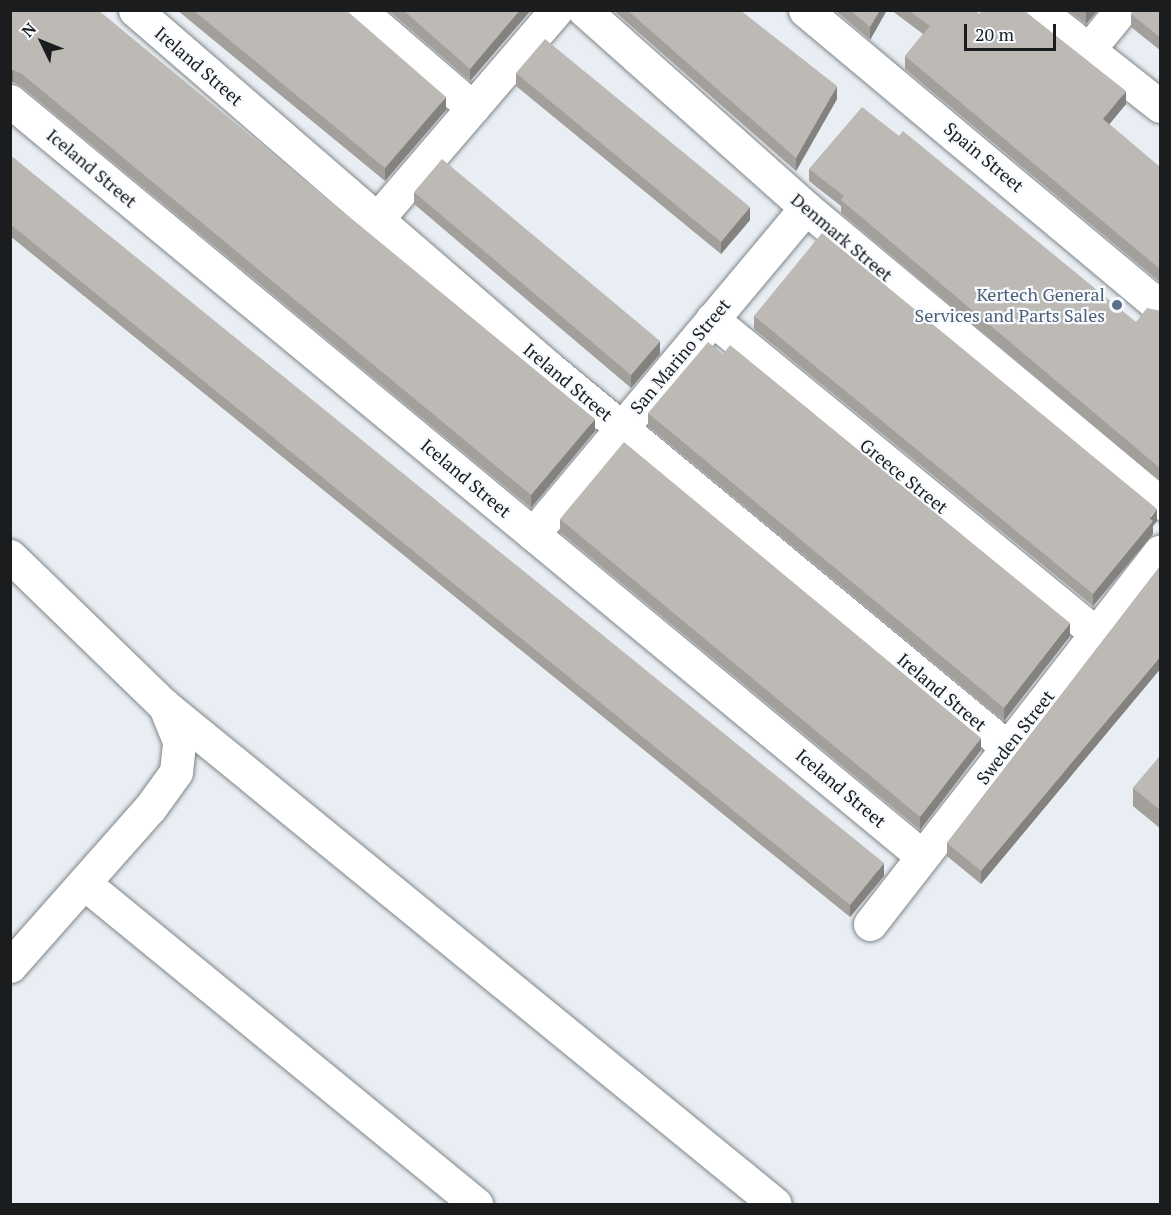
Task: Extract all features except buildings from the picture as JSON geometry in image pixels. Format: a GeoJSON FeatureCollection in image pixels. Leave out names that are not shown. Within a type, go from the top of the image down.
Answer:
{"type":"FeatureCollection","features":[{"type":"Feature","properties":{"kind":"street","name":"Ireland Street"},"geometry":{"type":"LineString","coordinates":[[135,10],[621,427],[1007,747]]}},
{"type":"Feature","properties":{"kind":"street"},"geometry":{"type":"LineString","coordinates":[[359,10],[472,108]]}},
{"type":"Feature","properties":{"kind":"street"},"geometry":{"type":"LineString","coordinates":[[378,218],[556,10]]}},
{"type":"Feature","properties":{"kind":"street","name":"Denmark Street"},"geometry":{"type":"LineString","coordinates":[[584,10],[806,208],[1161,503]]}},
{"type":"Feature","properties":{"kind":"street","name":"Spain Street"},"geometry":{"type":"LineString","coordinates":[[806,10],[1161,307]]}},
{"type":"Feature","properties":{"kind":"street"},"geometry":{"type":"LineString","coordinates":[[1038,10],[1161,106]]}},
{"type":"Feature","properties":{"kind":"street"},"geometry":{"type":"LineString","coordinates":[[1089,49],[1121,10]]}},
{"type":"Feature","properties":{"kind":"street","name":"Iceland Street"},"geometry":{"type":"LineString","coordinates":[[10,101],[922,856]]}},
{"type":"Feature","properties":{"kind":"street","name":"San Marino Street"},"geometry":{"type":"LineString","coordinates":[[533,534],[806,208]]}},
{"type":"Feature","properties":{"kind":"street","name":"Greece Street"},"geometry":{"type":"LineString","coordinates":[[712,319],[1096,633]]}},
{"type":"Feature","properties":{"kind":"street","name":"Sweden Street"},"geometry":{"type":"LineString","coordinates":[[870,924],[1161,551]]}},
{"type":"Feature","properties":{"kind":"street"},"geometry":{"type":"LineString","coordinates":[[10,556],[165,706],[775,1204]]}},
{"type":"Feature","properties":{"kind":"street"},"geometry":{"type":"LineString","coordinates":[[10,966],[150,808],[176,772],[179,741],[165,706]]}},
{"type":"Feature","properties":{"kind":"street"},"geometry":{"type":"LineString","coordinates":[[84,883],[476,1204]]}},
{"type":"Feature","properties":{"kind":"place","name":"Kertech General Services and Parts Sales"},"geometry":{"type":"Point","coordinates":[1117,305]}}]}
